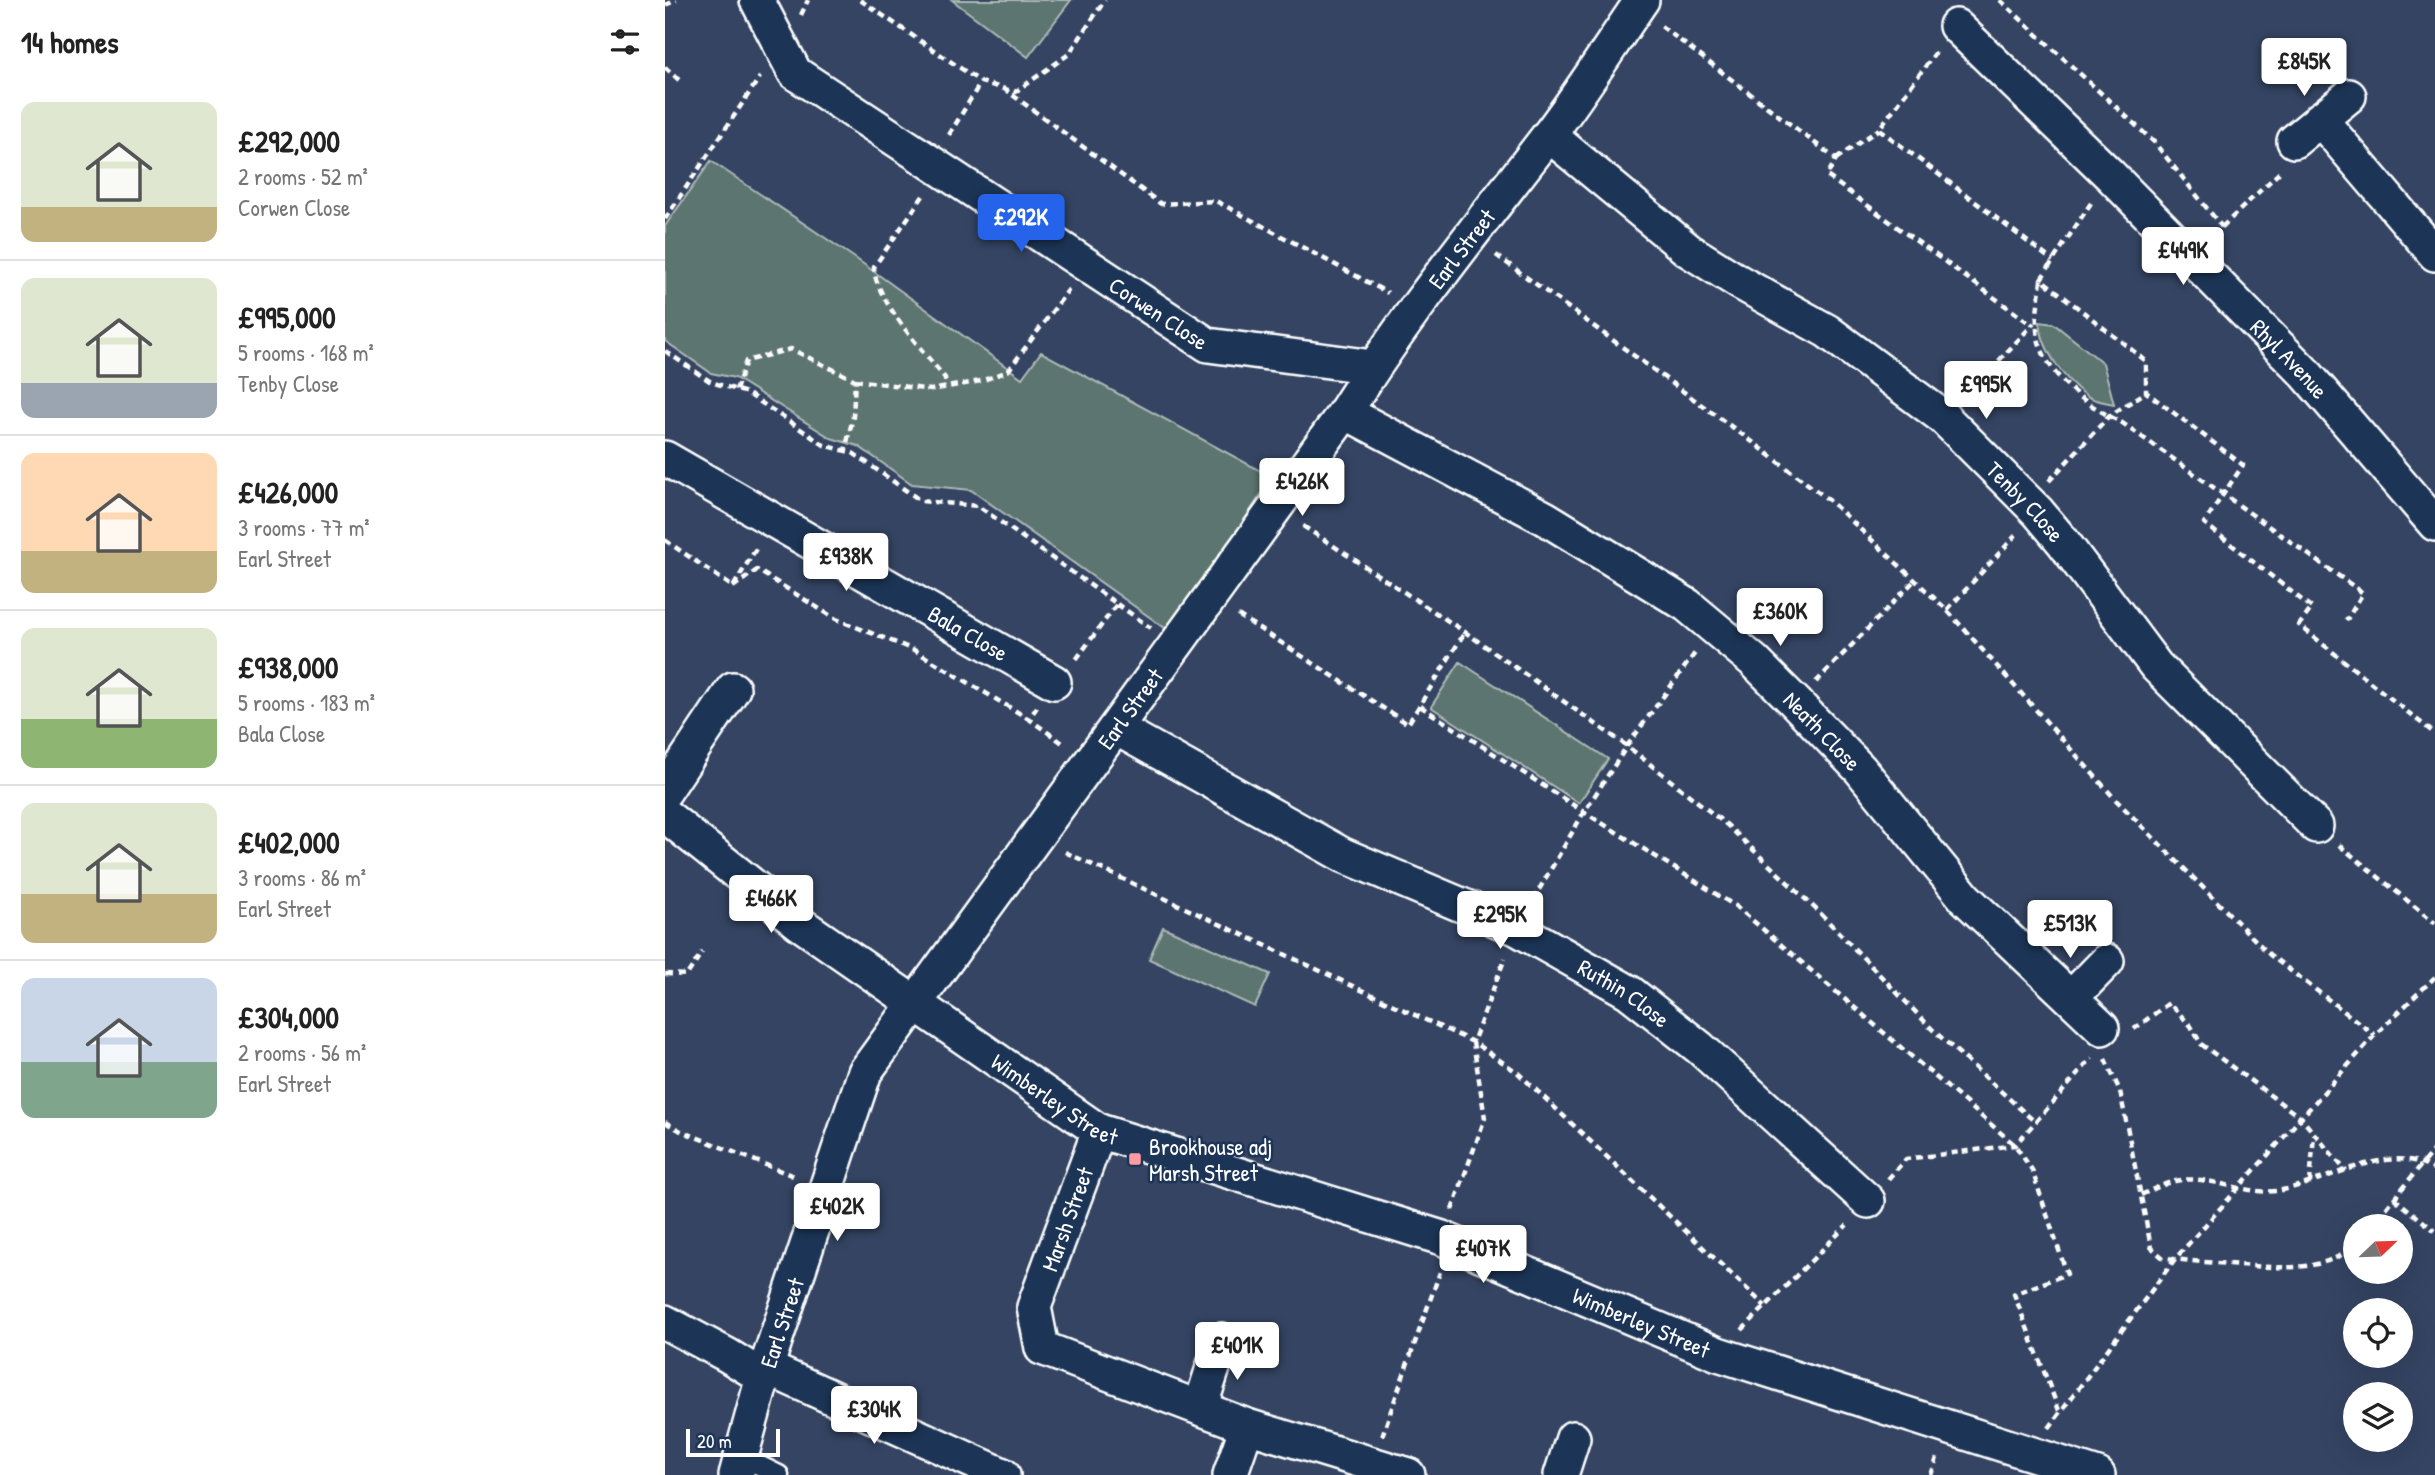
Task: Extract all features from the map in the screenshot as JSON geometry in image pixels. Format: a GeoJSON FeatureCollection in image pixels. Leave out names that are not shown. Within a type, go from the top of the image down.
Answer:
{"type":"FeatureCollection","features":[{"type":"Feature","properties":{"kind":"street","name":"Corwen Close"},"geometry":{"type":"LineString","coordinates":[[757,0],[795,73],[1207,345],[1373,368]]}},
{"type":"Feature","properties":{"kind":"street","name":"Earl Street"},"geometry":{"type":"LineString","coordinates":[[738,1465],[765,1373],[865,1072],[1276,508],[1469,236],[1549,135],[1639,4]]}},
{"type":"Feature","properties":{"kind":"street","name":"Rhyl Avenue"},"geometry":{"type":"LineString","coordinates":[[1955,26],[2110,175],[2307,375],[2435,524]]}},
{"type":"Feature","properties":{"kind":"street"},"geometry":{"type":"LineString","coordinates":[[2294,141],[2349,96]]}},
{"type":"Feature","properties":{"kind":"street"},"geometry":{"type":"LineString","coordinates":[[2320,119],[2435,254]]}},
{"type":"Feature","properties":{"kind":"street","name":"Tenby Close"},"geometry":{"type":"LineString","coordinates":[[1549,135],[1688,250],[1738,282],[1826,331],[1944,418],[2033,507],[2156,666],[2316,826]]}},
{"type":"Feature","properties":{"kind":"street","name":"Neath Close"},"geometry":{"type":"LineString","coordinates":[[1345,412],[1545,518],[1687,605],[1754,661],[1796,703],[1860,769],[1965,898],[2102,1028]]}},
{"type":"Feature","properties":{"kind":"street","name":"Bala Close"},"geometry":{"type":"LineString","coordinates":[[665,457],[1054,682]]}},
{"type":"Feature","properties":{"kind":"street"},"geometry":{"type":"LineString","coordinates":[[665,791],[733,689]]}},
{"type":"Feature","properties":{"kind":"street","name":"Ruthin Close"},"geometry":{"type":"LineString","coordinates":[[1116,728],[1343,855],[1516,928],[1629,992],[1700,1048],[1868,1201]]}},
{"type":"Feature","properties":{"kind":"street","name":"Wimberley Street"},"geometry":{"type":"LineString","coordinates":[[665,816],[799,923],[1099,1131],[1447,1240],[1718,1354],[2098,1475]]}},
{"type":"Feature","properties":{"kind":"street"},"geometry":{"type":"LineString","coordinates":[[2071,998],[2107,961]]}},
{"type":"Feature","properties":{"kind":"street","name":"Marsh Street"},"geometry":{"type":"LineString","coordinates":[[1099,1131],[1034,1307],[1042,1348],[1200,1408]]}},
{"type":"Feature","properties":{"kind":"street"},"geometry":{"type":"LineString","coordinates":[[665,1322],[765,1373],[1003,1475]]}},
{"type":"Feature","properties":{"kind":"street"},"geometry":{"type":"LineString","coordinates":[[1222,1340],[1200,1408],[1247,1426],[1408,1475]]}},
{"type":"Feature","properties":{"kind":"street"},"geometry":{"type":"LineString","coordinates":[[1230,1475],[1247,1426]]}},
{"type":"Feature","properties":{"kind":"street"},"geometry":{"type":"LineString","coordinates":[[1561,1475],[1573,1438]]}},
{"type":"Feature","properties":{"kind":"lane"},"geometry":{"type":"LineString","coordinates":[[738,1465],[779,1475]]}},
{"type":"Feature","properties":{"kind":"path"},"geometry":{"type":"LineString","coordinates":[[665,5],[677,0]]}},
{"type":"Feature","properties":{"kind":"path"},"geometry":{"type":"LineString","coordinates":[[860,0],[981,82],[1015,92],[1069,54],[1105,0]]}},
{"type":"Feature","properties":{"kind":"path"},"geometry":{"type":"LineString","coordinates":[[2000,0],[2154,142],[2222,227]]}},
{"type":"Feature","properties":{"kind":"path"},"geometry":{"type":"LineString","coordinates":[[1639,4],[1836,159]]}},
{"type":"Feature","properties":{"kind":"path"},"geometry":{"type":"LineString","coordinates":[[1955,26],[1879,128],[1836,159],[1827,176],[2034,322]]}},
{"type":"Feature","properties":{"kind":"path"},"geometry":{"type":"LineString","coordinates":[[665,219],[772,58],[782,51]]}},
{"type":"Feature","properties":{"kind":"path"},"geometry":{"type":"LineString","coordinates":[[665,67],[681,82]]}},
{"type":"Feature","properties":{"kind":"path"},"geometry":{"type":"LineString","coordinates":[[946,387],[944,378],[886,302],[874,278],[874,267],[937,167],[981,82]]}},
{"type":"Feature","properties":{"kind":"path"},"geometry":{"type":"LineString","coordinates":[[1003,88],[1161,204],[1216,201],[1416,309]]}},
{"type":"Feature","properties":{"kind":"path"},"geometry":{"type":"LineString","coordinates":[[1879,128],[2053,261]]}},
{"type":"Feature","properties":{"kind":"path"},"geometry":{"type":"LineString","coordinates":[[2192,258],[2298,155],[2294,141]]}},
{"type":"Feature","properties":{"kind":"path"},"geometry":{"type":"LineString","coordinates":[[2110,175],[2041,279],[2034,322],[2040,344],[2054,371],[2093,407],[2121,422],[2363,593],[2346,621]]}},
{"type":"Feature","properties":{"kind":"path"},"geometry":{"type":"LineString","coordinates":[[1469,236],[1830,501],[1947,610],[2117,802],[2270,955],[2375,1035]]}},
{"type":"Feature","properties":{"kind":"path"},"geometry":{"type":"LineString","coordinates":[[736,390],[746,361],[791,349],[855,380],[931,390],[981,381],[1008,371],[1086,265]]}},
{"type":"Feature","properties":{"kind":"path"},"geometry":{"type":"LineString","coordinates":[[2041,279],[2146,361],[2146,392]]}},
{"type":"Feature","properties":{"kind":"path"},"geometry":{"type":"LineString","coordinates":[[1944,418],[2034,322]]}},
{"type":"Feature","properties":{"kind":"path"},"geometry":{"type":"LineString","coordinates":[[665,351],[711,382],[747,393],[824,445],[853,453],[921,500],[978,506],[1117,604],[1062,679],[1054,682],[1029,719]]}},
{"type":"Feature","properties":{"kind":"path"},"geometry":{"type":"LineString","coordinates":[[845,451],[853,417],[855,380]]}},
{"type":"Feature","properties":{"kind":"path"},"geometry":{"type":"LineString","coordinates":[[1947,610],[2109,416],[2146,392]]}},
{"type":"Feature","properties":{"kind":"path"},"geometry":{"type":"LineString","coordinates":[[2146,392],[2243,465],[2204,523],[2312,608],[2299,625],[2435,734]]}},
{"type":"Feature","properties":{"kind":"path"},"geometry":{"type":"LineString","coordinates":[[1276,508],[1465,632],[1627,746],[1727,825],[1819,912],[1933,1030],[2035,1122]]}},
{"type":"Feature","properties":{"kind":"path"},"geometry":{"type":"LineString","coordinates":[[733,587],[773,520]]}},
{"type":"Feature","properties":{"kind":"path"},"geometry":{"type":"LineString","coordinates":[[665,540],[733,587]]}},
{"type":"Feature","properties":{"kind":"path"},"geometry":{"type":"LineString","coordinates":[[733,587],[757,570],[835,619],[914,650],[1029,719],[1091,762]]}},
{"type":"Feature","properties":{"kind":"path"},"geometry":{"type":"LineString","coordinates":[[1796,703],[1916,579]]}},
{"type":"Feature","properties":{"kind":"path"},"geometry":{"type":"LineString","coordinates":[[1210,598],[1408,724],[1465,632]]}},
{"type":"Feature","properties":{"kind":"path"},"geometry":{"type":"LineString","coordinates":[[1372,1464],[1485,1118],[1473,1042],[1516,928],[1584,812],[1627,746],[1714,627]]}},
{"type":"Feature","properties":{"kind":"path"},"geometry":{"type":"LineString","coordinates":[[1420,706],[1737,907],[2015,1145],[2032,1170],[2067,1274],[2014,1294],[2060,1413]]}},
{"type":"Feature","properties":{"kind":"path"},"geometry":{"type":"LineString","coordinates":[[2316,826],[2435,923]]}},
{"type":"Feature","properties":{"kind":"path"},"geometry":{"type":"LineString","coordinates":[[1035,839],[1473,1042],[1517,1072],[1766,1306]]}},
{"type":"Feature","properties":{"kind":"path"},"geometry":{"type":"LineString","coordinates":[[665,974],[687,975],[702,952]]}},
{"type":"Feature","properties":{"kind":"path"},"geometry":{"type":"LineString","coordinates":[[2030,1454],[2175,1259],[2375,1035],[2435,977]]}},
{"type":"Feature","properties":{"kind":"path"},"geometry":{"type":"LineString","coordinates":[[2102,1028],[2132,1031],[2169,1003],[2191,1026],[2201,1044],[2301,1118],[2346,1171]]}},
{"type":"Feature","properties":{"kind":"path"},"geometry":{"type":"LineString","coordinates":[[1718,1354],[1868,1201],[1906,1158],[2015,1145],[2099,1049],[2111,1068],[2120,1091],[2151,1247],[2162,1257],[2302,1268],[2343,1254]]}},
{"type":"Feature","properties":{"kind":"path"},"geometry":{"type":"LineString","coordinates":[[665,1122],[827,1189]]}},
{"type":"Feature","properties":{"kind":"path"},"geometry":{"type":"LineString","coordinates":[[2310,1183],[2314,1134]]}},
{"type":"Feature","properties":{"kind":"path"},"geometry":{"type":"LineString","coordinates":[[2381,1214],[2435,1148]]}},
{"type":"Feature","properties":{"kind":"path"},"geometry":{"type":"LineString","coordinates":[[2141,1195],[2181,1180],[2203,1180],[2268,1193],[2384,1160],[2424,1162],[2435,1170]]}},
{"type":"Feature","properties":{"kind":"path"},"geometry":{"type":"LineString","coordinates":[[2394,1198],[2435,1231]]}},
{"type":"Feature","properties":{"kind":"green space"},"geometry":{"type":"Polygon","coordinates":[[[952,0],[1071,0],[1028,57],[952,0]]]}},
{"type":"Feature","properties":{"kind":"green space"},"geometry":{"type":"Polygon","coordinates":[[[711,161],[855,258],[1022,378],[1041,352],[1272,477],[1172,633],[971,490],[912,484],[858,446],[831,438],[735,378],[711,373],[665,341],[665,226],[711,161]]]}},
{"type":"Feature","properties":{"kind":"green space"},"geometry":{"type":"Polygon","coordinates":[[[2040,322],[2054,324],[2103,363],[2114,404],[2090,398],[2071,382],[2050,353],[2041,332],[2040,322]]]}},
{"type":"Feature","properties":{"kind":"green space"},"geometry":{"type":"Polygon","coordinates":[[[1460,662],[1608,759],[1579,803],[1431,707],[1460,662]]]}},
{"type":"Feature","properties":{"kind":"green space"},"geometry":{"type":"Polygon","coordinates":[[[1163,927],[1270,974],[1255,1007],[1149,959],[1163,927]]]}},
{"type":"Feature","properties":{"kind":"place","name":"Brookhouse adj Marsh Street"},"geometry":{"type":"Point","coordinates":[1135,1159]}}]}
